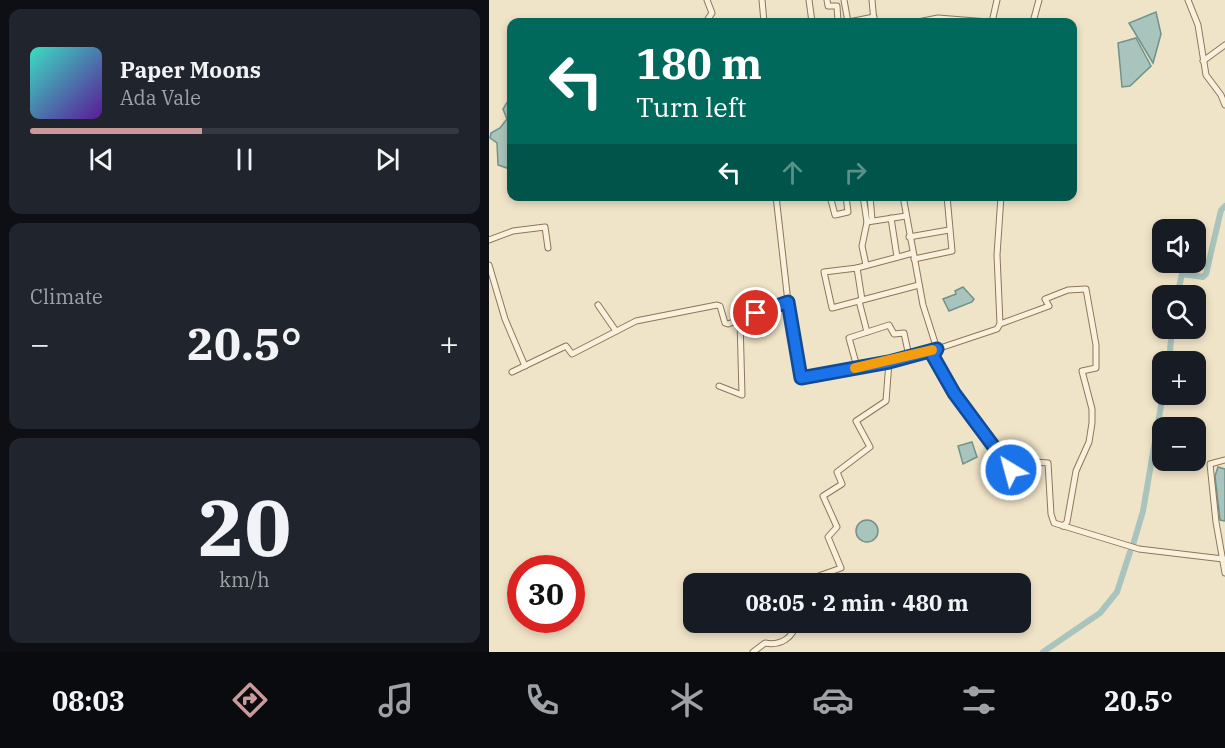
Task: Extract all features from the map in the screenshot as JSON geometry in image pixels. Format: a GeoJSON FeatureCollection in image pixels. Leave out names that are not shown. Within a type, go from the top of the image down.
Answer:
{"type":"FeatureCollection","features":[{"type":"Feature","properties":{"kind":"street"},"geometry":{"type":"LineString","coordinates":[[707,0],[712,13],[709,18]]}},
{"type":"Feature","properties":{"kind":"street"},"geometry":{"type":"LineString","coordinates":[[762,0],[764,18]]}},
{"type":"Feature","properties":{"kind":"street"},"geometry":{"type":"LineString","coordinates":[[809,0],[811,18]]}},
{"type":"Feature","properties":{"kind":"street"},"geometry":{"type":"LineString","coordinates":[[827,0],[828,6],[837,6],[838,18]]}},
{"type":"Feature","properties":{"kind":"street"},"geometry":{"type":"LineString","coordinates":[[844,0],[850,18]]}},
{"type":"Feature","properties":{"kind":"street"},"geometry":{"type":"LineString","coordinates":[[872,0],[874,18]]}},
{"type":"Feature","properties":{"kind":"street"},"geometry":{"type":"LineString","coordinates":[[991,18],[997,0]]}},
{"type":"Feature","properties":{"kind":"street"},"geometry":{"type":"LineString","coordinates":[[1034,18],[1039,0]]}},
{"type":"Feature","properties":{"kind":"street"},"geometry":{"type":"LineString","coordinates":[[1188,0],[1199,25],[1206,75],[1225,105]]}},
{"type":"Feature","properties":{"kind":"street"},"geometry":{"type":"LineString","coordinates":[[1203,61],[1225,45]]}},
{"type":"Feature","properties":{"kind":"street"},"geometry":{"type":"LineString","coordinates":[[777,201],[788,302],[801,378],[889,362],[997,330],[1000,324],[997,255],[1001,201]]}},
{"type":"Feature","properties":{"kind":"street"},"geometry":{"type":"LineString","coordinates":[[831,201],[835,215],[848,212],[847,201]]}},
{"type":"Feature","properties":{"kind":"street"},"geometry":{"type":"LineString","coordinates":[[864,201],[870,221]]}},
{"type":"Feature","properties":{"kind":"street"},"geometry":{"type":"LineString","coordinates":[[866,265],[862,246],[870,221],[870,201]]}},
{"type":"Feature","properties":{"kind":"street"},"geometry":{"type":"LineString","coordinates":[[904,201],[919,285],[937,349],[933,356],[954,393],[997,451],[1003,454],[1011,470],[1035,462],[1048,463],[1051,514],[1054,523],[1139,549],[1223,559]]}},
{"type":"Feature","properties":{"kind":"street"},"geometry":{"type":"LineString","coordinates":[[919,285],[832,308],[824,272],[857,268],[897,257],[952,251],[947,201]]}},
{"type":"Feature","properties":{"kind":"street"},"geometry":{"type":"LineString","coordinates":[[870,221],[906,216]]}},
{"type":"Feature","properties":{"kind":"street"},"geometry":{"type":"LineString","coordinates":[[891,218],[897,257]]}},
{"type":"Feature","properties":{"kind":"street"},"geometry":{"type":"LineString","coordinates":[[489,240],[513,231],[545,227],[548,248]]}},
{"type":"Feature","properties":{"kind":"street"},"geometry":{"type":"LineString","coordinates":[[909,237],[949,230]]}},
{"type":"Feature","properties":{"kind":"street"},"geometry":{"type":"LineString","coordinates":[[489,265],[505,319],[525,366]]}},
{"type":"Feature","properties":{"kind":"street"},"geometry":{"type":"LineString","coordinates":[[857,268],[860,300],[867,333]]}},
{"type":"Feature","properties":{"kind":"street"},"geometry":{"type":"LineString","coordinates":[[1000,324],[1049,306],[1045,299],[1068,290],[1086,289],[1096,345],[1096,368],[1082,371],[1092,409],[1092,423],[1089,442],[1076,471],[1067,522],[1063,526]]}},
{"type":"Feature","properties":{"kind":"street"},"geometry":{"type":"LineString","coordinates":[[512,372],[566,346],[572,354],[616,331],[647,319],[678,315],[717,305],[720,306],[725,323],[788,302]]}},
{"type":"Feature","properties":{"kind":"street"},"geometry":{"type":"LineString","coordinates":[[598,306],[616,331]]}},
{"type":"Feature","properties":{"kind":"street"},"geometry":{"type":"LineString","coordinates":[[719,386],[742,395],[740,319]]}},
{"type":"Feature","properties":{"kind":"street"},"geometry":{"type":"LineString","coordinates":[[857,368],[849,339],[891,325],[894,334],[904,333],[909,356]]}},
{"type":"Feature","properties":{"kind":"street"},"geometry":{"type":"LineString","coordinates":[[827,573],[841,568],[828,537],[837,527],[823,498],[830,492],[830,489],[841,484],[837,472],[869,448],[869,442],[856,421],[886,401],[889,362]]}},
{"type":"Feature","properties":{"kind":"street"},"geometry":{"type":"LineString","coordinates":[[1225,460],[1210,464],[1216,522],[1225,573]]}},
{"type":"Feature","properties":{"kind":"street"},"geometry":{"type":"LineString","coordinates":[[753,652],[765,643],[773,645],[784,641],[792,633]]}},
{"type":"Feature","properties":{"kind":"water"},"geometry":{"type":"Polygon","coordinates":[[[1156,12],[1161,34],[1153,63],[1129,23],[1156,12]]]}},
{"type":"Feature","properties":{"kind":"water"},"geometry":{"type":"Polygon","coordinates":[[[1136,38],[1151,66],[1130,86],[1122,87],[1118,43],[1136,38]]]}},
{"type":"Feature","properties":{"kind":"water"},"geometry":{"type":"Polygon","coordinates":[[[507,102],[507,119],[503,109],[507,102]]]}},
{"type":"Feature","properties":{"kind":"water"},"geometry":{"type":"Polygon","coordinates":[[[507,119],[507,168],[498,165],[497,143],[490,138],[491,133],[500,128],[507,119]]]}},
{"type":"Feature","properties":{"kind":"water"},"geometry":{"type":"Polygon","coordinates":[[[963,287],[974,299],[972,302],[949,311],[943,299],[956,294],[955,291],[963,287]]]}},
{"type":"Feature","properties":{"kind":"water"},"geometry":{"type":"Polygon","coordinates":[[[972,442],[977,457],[963,464],[958,446],[972,442]]]}},
{"type":"Feature","properties":{"kind":"water"},"geometry":{"type":"Polygon","coordinates":[[[1218,467],[1225,469],[1225,521],[1220,520],[1215,476],[1218,467]]]}},
{"type":"Feature","properties":{"kind":"water"},"geometry":{"type":"Polygon","coordinates":[[[867,520],[875,523],[878,531],[875,539],[867,542],[859,539],[856,531],[859,523],[867,520]]]}},
{"type":"Feature","properties":{"kind":"waterway"},"geometry":{"type":"LineString","coordinates":[[1180,285],[1182,274],[1203,277],[1206,274],[1221,210],[1225,206]]}},
{"type":"Feature","properties":{"kind":"waterway"},"geometry":{"type":"LineString","coordinates":[[1170,351],[1171,339]]}},
{"type":"Feature","properties":{"kind":"waterway"},"geometry":{"type":"LineString","coordinates":[[1133,545],[1143,511],[1161,405]]}},
{"type":"Feature","properties":{"kind":"waterway"},"geometry":{"type":"LineString","coordinates":[[1043,652],[1100,613],[1117,592],[1130,552]]}},
{"type":"Feature","properties":{"kind":"slow traffic"},"geometry":{"type":"LineString","coordinates":[[855,368],[889,362],[932,350]]}},
{"type":"Feature","properties":{"kind":"route"},"geometry":{"type":"LineString","coordinates":[[756,313],[788,302],[801,378],[889,362],[937,349],[933,356],[954,393],[997,451],[1003,454],[1011,470]]}}]}
